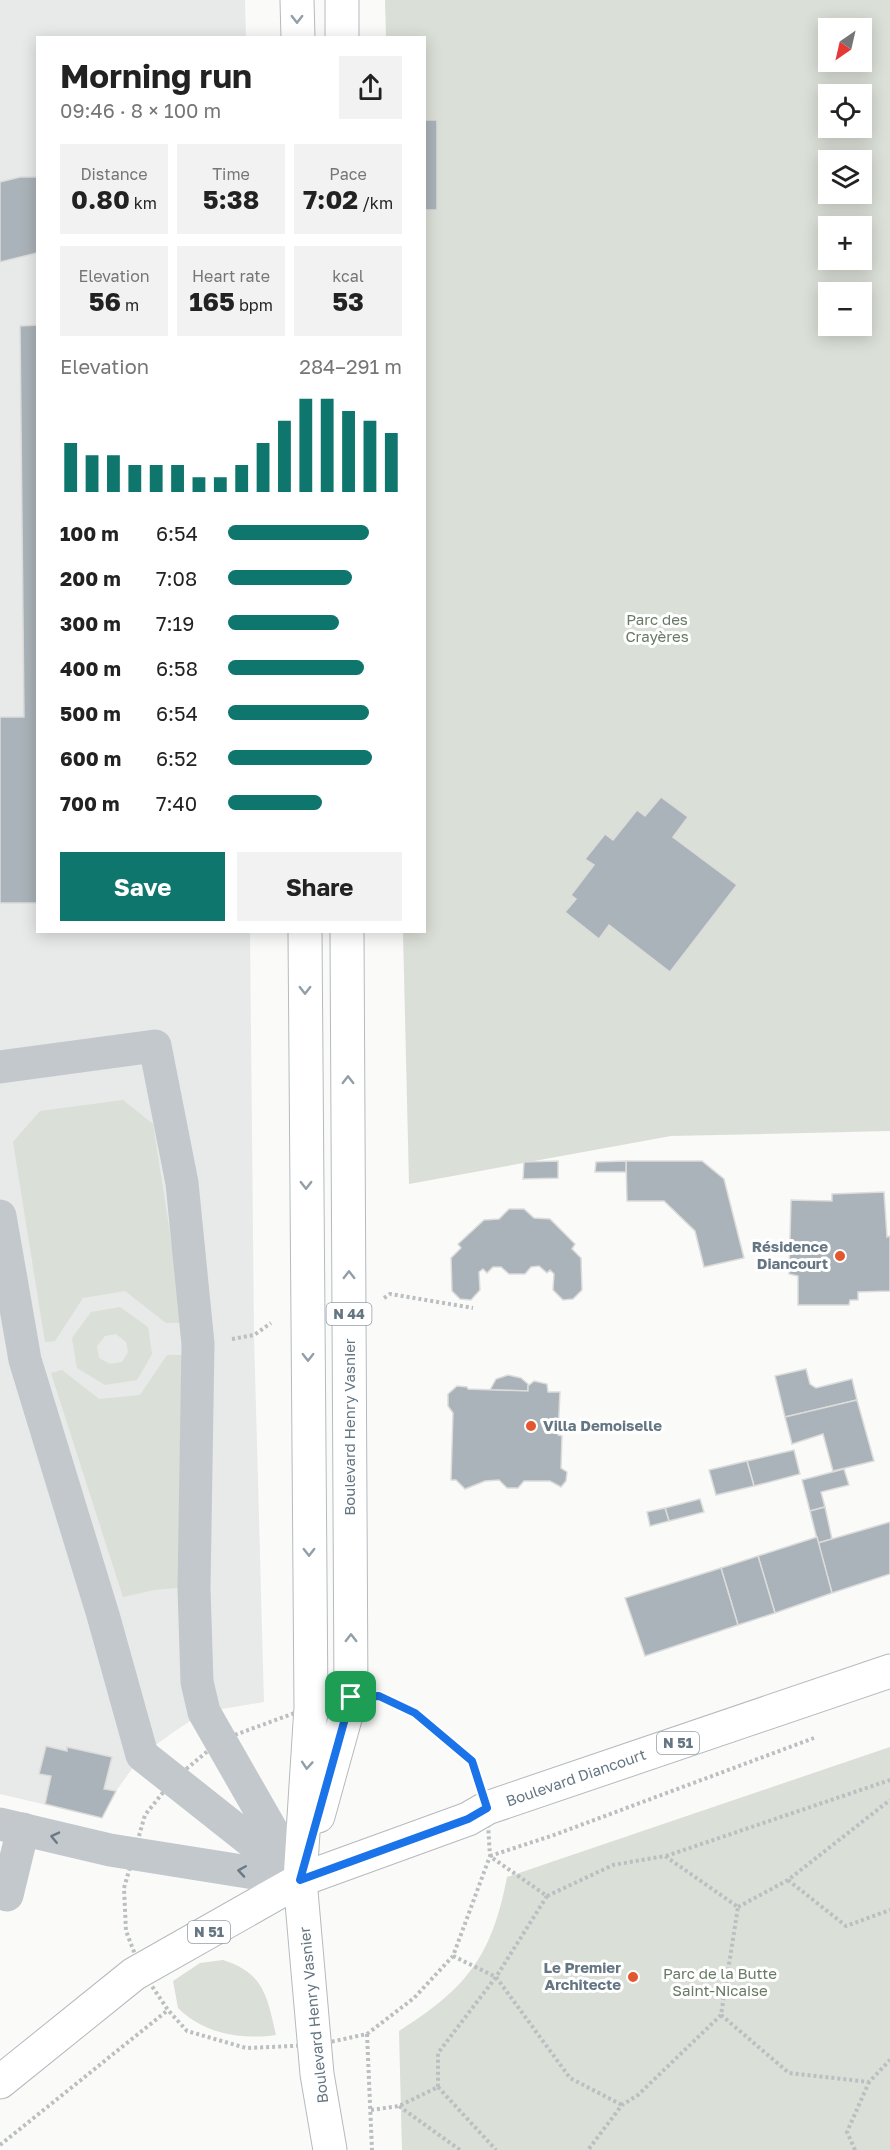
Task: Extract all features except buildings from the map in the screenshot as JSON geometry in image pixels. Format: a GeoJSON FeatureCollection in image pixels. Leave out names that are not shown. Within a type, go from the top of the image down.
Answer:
{"type":"FeatureCollection","features":[{"type":"Feature","properties":{"kind":"main road"},"geometry":{"type":"LineString","coordinates":[[297,0],[298,36]]}},
{"type":"Feature","properties":{"kind":"main road"},"geometry":{"type":"LineString","coordinates":[[342,0],[342,36]]}},
{"type":"Feature","properties":{"kind":"main road","name":"Boulevard Henry Vasnier"},"geometry":{"type":"LineString","coordinates":[[304,933],[310,1707],[300,1880],[317,2074],[330,2150]]}},
{"type":"Feature","properties":{"kind":"main road","name":"Boulevard Henry Vasnier"},"geometry":{"type":"LineString","coordinates":[[300,1880],[351,1697],[347,933]]}},
{"type":"Feature","properties":{"kind":"main road","name":"Boulevard Diancourt"},"geometry":{"type":"LineString","coordinates":[[478,1813],[890,1671]]}},
{"type":"Feature","properties":{"kind":"main road","name":"N 51"},"geometry":{"type":"LineString","coordinates":[[0,2082],[134,1974],[300,1880],[478,1813]]}},
{"type":"Feature","properties":{"kind":"street"},"geometry":{"type":"LineString","coordinates":[[0,1067],[155,1046],[182,1184],[198,1344],[194,1588],[197,1682],[204,1712],[300,1880]]}},
{"type":"Feature","properties":{"kind":"street"},"geometry":{"type":"LineString","coordinates":[[0,1216],[25,1360],[103,1615],[142,1755],[300,1880]]}},
{"type":"Feature","properties":{"kind":"street"},"geometry":{"type":"LineString","coordinates":[[7,1895],[11,1826],[110,1850],[300,1880]]}},
{"type":"Feature","properties":{"kind":"path"},"geometry":{"type":"LineString","coordinates":[[351,1697],[379,1696],[415,1713],[472,1761],[478,1813],[490,1856],[453,1956],[414,1998],[367,2034],[372,2150]]}},
{"type":"Feature","properties":{"kind":"path"},"geometry":{"type":"LineString","coordinates":[[490,1856],[554,1835],[817,1737]]}},
{"type":"Feature","properties":{"kind":"path"},"geometry":{"type":"LineString","coordinates":[[496,2150],[438,2087],[438,2053],[496,1977],[547,1896],[613,1865],[665,1856],[890,1780]]}},
{"type":"Feature","properties":{"kind":"path"},"geometry":{"type":"LineString","coordinates":[[738,1907],[788,1880],[890,1800]]}},
{"type":"Feature","properties":{"kind":"path"},"geometry":{"type":"LineString","coordinates":[[490,1856],[547,1896]]}},
{"type":"Feature","properties":{"kind":"path"},"geometry":{"type":"LineString","coordinates":[[665,1856],[738,1907]]}},
{"type":"Feature","properties":{"kind":"path"},"geometry":{"type":"LineString","coordinates":[[788,1880],[846,1926],[890,1910]]}},
{"type":"Feature","properties":{"kind":"path"},"geometry":{"type":"LineString","coordinates":[[588,2150],[622,2105],[638,2095],[721,2015],[738,1907]]}},
{"type":"Feature","properties":{"kind":"path"},"geometry":{"type":"LineString","coordinates":[[453,1956],[496,1977],[570,2078],[622,2105]]}},
{"type":"Feature","properties":{"kind":"path"},"geometry":{"type":"LineString","coordinates":[[0,2145],[168,2010],[187,2031],[246,2048],[297,2046]]}},
{"type":"Feature","properties":{"kind":"path"},"geometry":{"type":"LineString","coordinates":[[721,2015],[789,2073],[869,2082]]}},
{"type":"Feature","properties":{"kind":"path"},"geometry":{"type":"LineString","coordinates":[[855,2150],[847,2132],[869,2082],[890,2060]]}},
{"type":"Feature","properties":{"kind":"path"},"geometry":{"type":"LineString","coordinates":[[371,2110],[399,2106],[438,2087]]}},
{"type":"Feature","properties":{"kind":"path"},"geometry":{"type":"LineString","coordinates":[[399,2106],[460,2150]]}},
{"type":"Feature","properties":{"kind":"shaded area"},"geometry":{"type":"Polygon","coordinates":[[[0,0],[245,0],[246,36],[36,36],[36,933],[250,933],[254,1335],[264,1702],[204,1712],[175,1731],[142,1755],[116,1791],[102,1818],[0,1794],[0,0]]]}},
{"type":"Feature","properties":{"kind":"green space","name":"Parc des Crayères"},"geometry":{"type":"Polygon","coordinates":[[[385,0],[890,0],[890,1131],[671,1136],[409,1184],[403,933],[426,933],[426,36],[386,36],[385,0]]]}},
{"type":"Feature","properties":{"kind":"green space"},"geometry":{"type":"Polygon","coordinates":[[[123,1100],[153,1124],[184,1323],[166,1323],[125,1291],[83,1298],[55,1341],[45,1342],[13,1142],[40,1111],[123,1100]]]}},
{"type":"Feature","properties":{"kind":"green space"},"geometry":{"type":"Polygon","coordinates":[[[120,1307],[148,1327],[152,1354],[137,1380],[105,1385],[77,1368],[72,1338],[91,1312],[120,1307]],[[116,1334],[105,1336],[97,1346],[99,1358],[110,1364],[122,1362],[128,1352],[126,1342],[116,1334]]]}},
{"type":"Feature","properties":{"kind":"green space"},"geometry":{"type":"Polygon","coordinates":[[[167,1355],[184,1355],[187,1587],[154,1590],[123,1597],[51,1373],[62,1370],[99,1399],[140,1395],[167,1355]]]}},
{"type":"Feature","properties":{"kind":"green space","name":"Parc de la Butte Saint-Nicaise"},"geometry":{"type":"Polygon","coordinates":[[[890,1747],[890,2150],[402,2150],[399,2031],[442,2000],[473,1968],[493,1928],[507,1877],[890,1747]]]}},
{"type":"Feature","properties":{"kind":"green space"},"geometry":{"type":"Polygon","coordinates":[[[223,1960],[247,1972],[262,1988],[276,2035],[250,2037],[224,2033],[199,2024],[178,2008],[173,1981],[200,1963],[223,1960]]]}},
{"type":"Feature","properties":{"kind":"place","name":"Résidence Diancourt"},"geometry":{"type":"Point","coordinates":[840,1256]}},
{"type":"Feature","properties":{"kind":"place","name":"Villa Demoiselle"},"geometry":{"type":"Point","coordinates":[531,1426]}},
{"type":"Feature","properties":{"kind":"place","name":"Le Premier Architecte"},"geometry":{"type":"Point","coordinates":[633,1977]}},
{"type":"Feature","properties":{"kind":"route"},"geometry":{"type":"LineString","coordinates":[[379,1696],[415,1713],[472,1761],[487,1808],[468,1819],[300,1880],[317,1819],[351,1697],[379,1696]]}}]}
